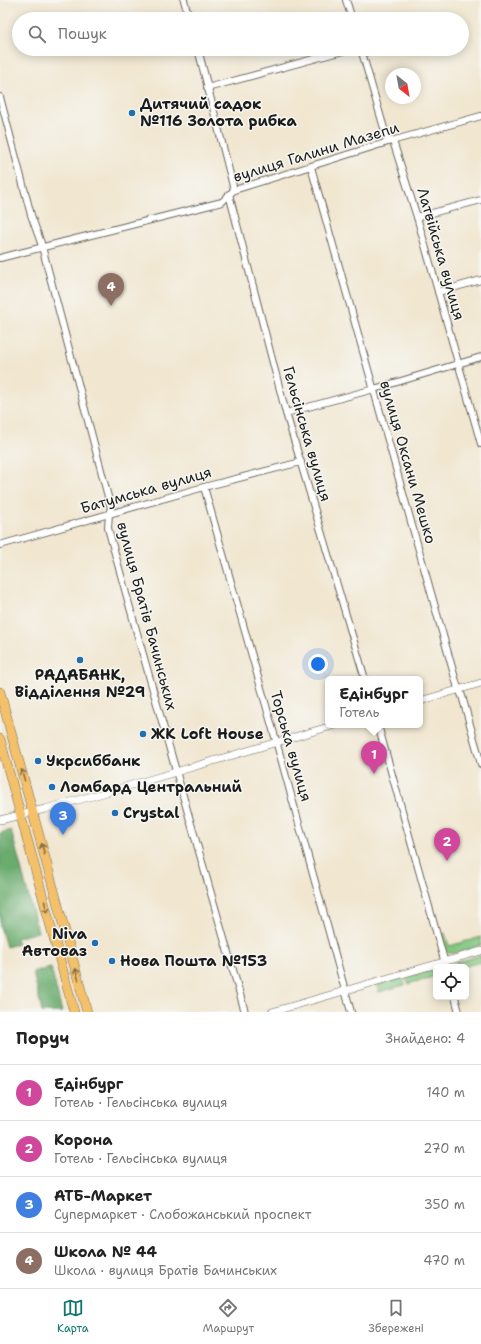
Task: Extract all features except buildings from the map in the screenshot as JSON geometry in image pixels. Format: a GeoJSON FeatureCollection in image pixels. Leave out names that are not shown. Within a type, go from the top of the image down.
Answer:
{"type":"FeatureCollection","features":[{"type":"Feature","properties":{"kind":"main road"},"geometry":{"type":"LineString","coordinates":[[0,692],[87,1012]]}},
{"type":"Feature","properties":{"kind":"main road"},"geometry":{"type":"LineString","coordinates":[[0,739],[74,1012]]}},
{"type":"Feature","properties":{"kind":"street"},"geometry":{"type":"LineString","coordinates":[[184,0],[187,12]]}},
{"type":"Feature","properties":{"kind":"street"},"geometry":{"type":"LineString","coordinates":[[346,0],[350,12]]}},
{"type":"Feature","properties":{"kind":"street","name":"Гельсінська вулиця"},"geometry":{"type":"LineString","coordinates":[[200,56],[231,192],[286,413],[363,676]]}},
{"type":"Feature","properties":{"kind":"street"},"geometry":{"type":"LineString","coordinates":[[207,88],[324,56]]}},
{"type":"Feature","properties":{"kind":"street","name":"Латвійська вулиця"},"geometry":{"type":"LineString","coordinates":[[363,56],[417,217],[481,444]]}},
{"type":"Feature","properties":{"kind":"street","name":"вулиця Братів Бачинських"},"geometry":{"type":"LineString","coordinates":[[0,97],[111,508],[108,528],[159,713],[177,771],[245,1012]]}},
{"type":"Feature","properties":{"kind":"street","name":"вулиця Галини Мазепи"},"geometry":{"type":"LineString","coordinates":[[0,258],[222,202],[231,192],[391,142],[481,116]]}},
{"type":"Feature","properties":{"kind":"street","name":"вулиця Оксани Мешко"},"geometry":{"type":"LineString","coordinates":[[311,167],[481,764]]}},
{"type":"Feature","properties":{"kind":"street"},"geometry":{"type":"LineString","coordinates":[[417,217],[481,200]]}},
{"type":"Feature","properties":{"kind":"street"},"geometry":{"type":"LineString","coordinates":[[438,292],[481,280]]}},
{"type":"Feature","properties":{"kind":"street"},"geometry":{"type":"LineString","coordinates":[[286,413],[374,389],[481,357]]}},
{"type":"Feature","properties":{"kind":"street","name":"Батумська вулиця"},"geometry":{"type":"LineString","coordinates":[[0,545],[204,487],[301,462]]}},
{"type":"Feature","properties":{"kind":"street","name":"Торська вулиця"},"geometry":{"type":"LineString","coordinates":[[204,487],[351,1012]]}},
{"type":"Feature","properties":{"kind":"street"},"geometry":{"type":"LineString","coordinates":[[423,700],[481,683]]}},
{"type":"Feature","properties":{"kind":"street"},"geometry":{"type":"LineString","coordinates":[[0,820],[33,812],[325,728]]}},
{"type":"Feature","properties":{"kind":"street"},"geometry":{"type":"LineString","coordinates":[[379,728],[445,964],[481,951]]}},
{"type":"Feature","properties":{"kind":"street"},"geometry":{"type":"LineString","coordinates":[[272,1012],[345,990],[433,967]]}},
{"type":"Feature","properties":{"kind":"street"},"geometry":{"type":"LineString","coordinates":[[456,1000],[459,1012]]}},
{"type":"Feature","properties":{"kind":"green space"},"geometry":{"type":"Polygon","coordinates":[[[11,830],[38,932],[16,938],[18,944],[6,947],[0,926],[0,833],[11,830]]]}},
{"type":"Feature","properties":{"kind":"green space"},"geometry":{"type":"Polygon","coordinates":[[[445,933],[449,946],[481,937],[481,945],[457,953],[448,953],[444,949],[440,934],[445,933]]]}},
{"type":"Feature","properties":{"kind":"green space"},"geometry":{"type":"Polygon","coordinates":[[[481,955],[481,962],[469,965],[454,964],[481,955]]]}},
{"type":"Feature","properties":{"kind":"green space"},"geometry":{"type":"Polygon","coordinates":[[[51,968],[62,1012],[42,1012],[33,972],[51,968]]]}},
{"type":"Feature","properties":{"kind":"green space"},"geometry":{"type":"Polygon","coordinates":[[[433,970],[433,977],[408,984],[406,977],[433,970]]]}},
{"type":"Feature","properties":{"kind":"green space"},"geometry":{"type":"Polygon","coordinates":[[[403,978],[405,985],[379,992],[377,985],[403,978]]]}},
{"type":"Feature","properties":{"kind":"place","name":"Дитячий садок №116 Золота рибка"},"geometry":{"type":"Point","coordinates":[132,113]}},
{"type":"Feature","properties":{"kind":"place","name":"Школа № 44"},"geometry":{"type":"Point","coordinates":[111,306]}},
{"type":"Feature","properties":{"kind":"place","name":"РАДАБАНК, Відділення №29"},"geometry":{"type":"Point","coordinates":[80,660]}},
{"type":"Feature","properties":{"kind":"place","name":"ЖК Loft House"},"geometry":{"type":"Point","coordinates":[143,734]}},
{"type":"Feature","properties":{"kind":"place","name":"Укрсиббанк"},"geometry":{"type":"Point","coordinates":[38,761]}},
{"type":"Feature","properties":{"kind":"place","name":"Едінбург"},"geometry":{"type":"Point","coordinates":[374,774]}},
{"type":"Feature","properties":{"kind":"place","name":"Ломбард Центральний"},"geometry":{"type":"Point","coordinates":[52,787]}},
{"type":"Feature","properties":{"kind":"place","name":"Crystal"},"geometry":{"type":"Point","coordinates":[115,813]}},
{"type":"Feature","properties":{"kind":"place","name":"АТБ-Маркет"},"geometry":{"type":"Point","coordinates":[63,835]}},
{"type":"Feature","properties":{"kind":"place","name":"Корона"},"geometry":{"type":"Point","coordinates":[447,861]}},
{"type":"Feature","properties":{"kind":"place","name":"Niva Автоваз"},"geometry":{"type":"Point","coordinates":[95,943]}},
{"type":"Feature","properties":{"kind":"place","name":"Нова Пошта №153"},"geometry":{"type":"Point","coordinates":[112,961]}}]}
